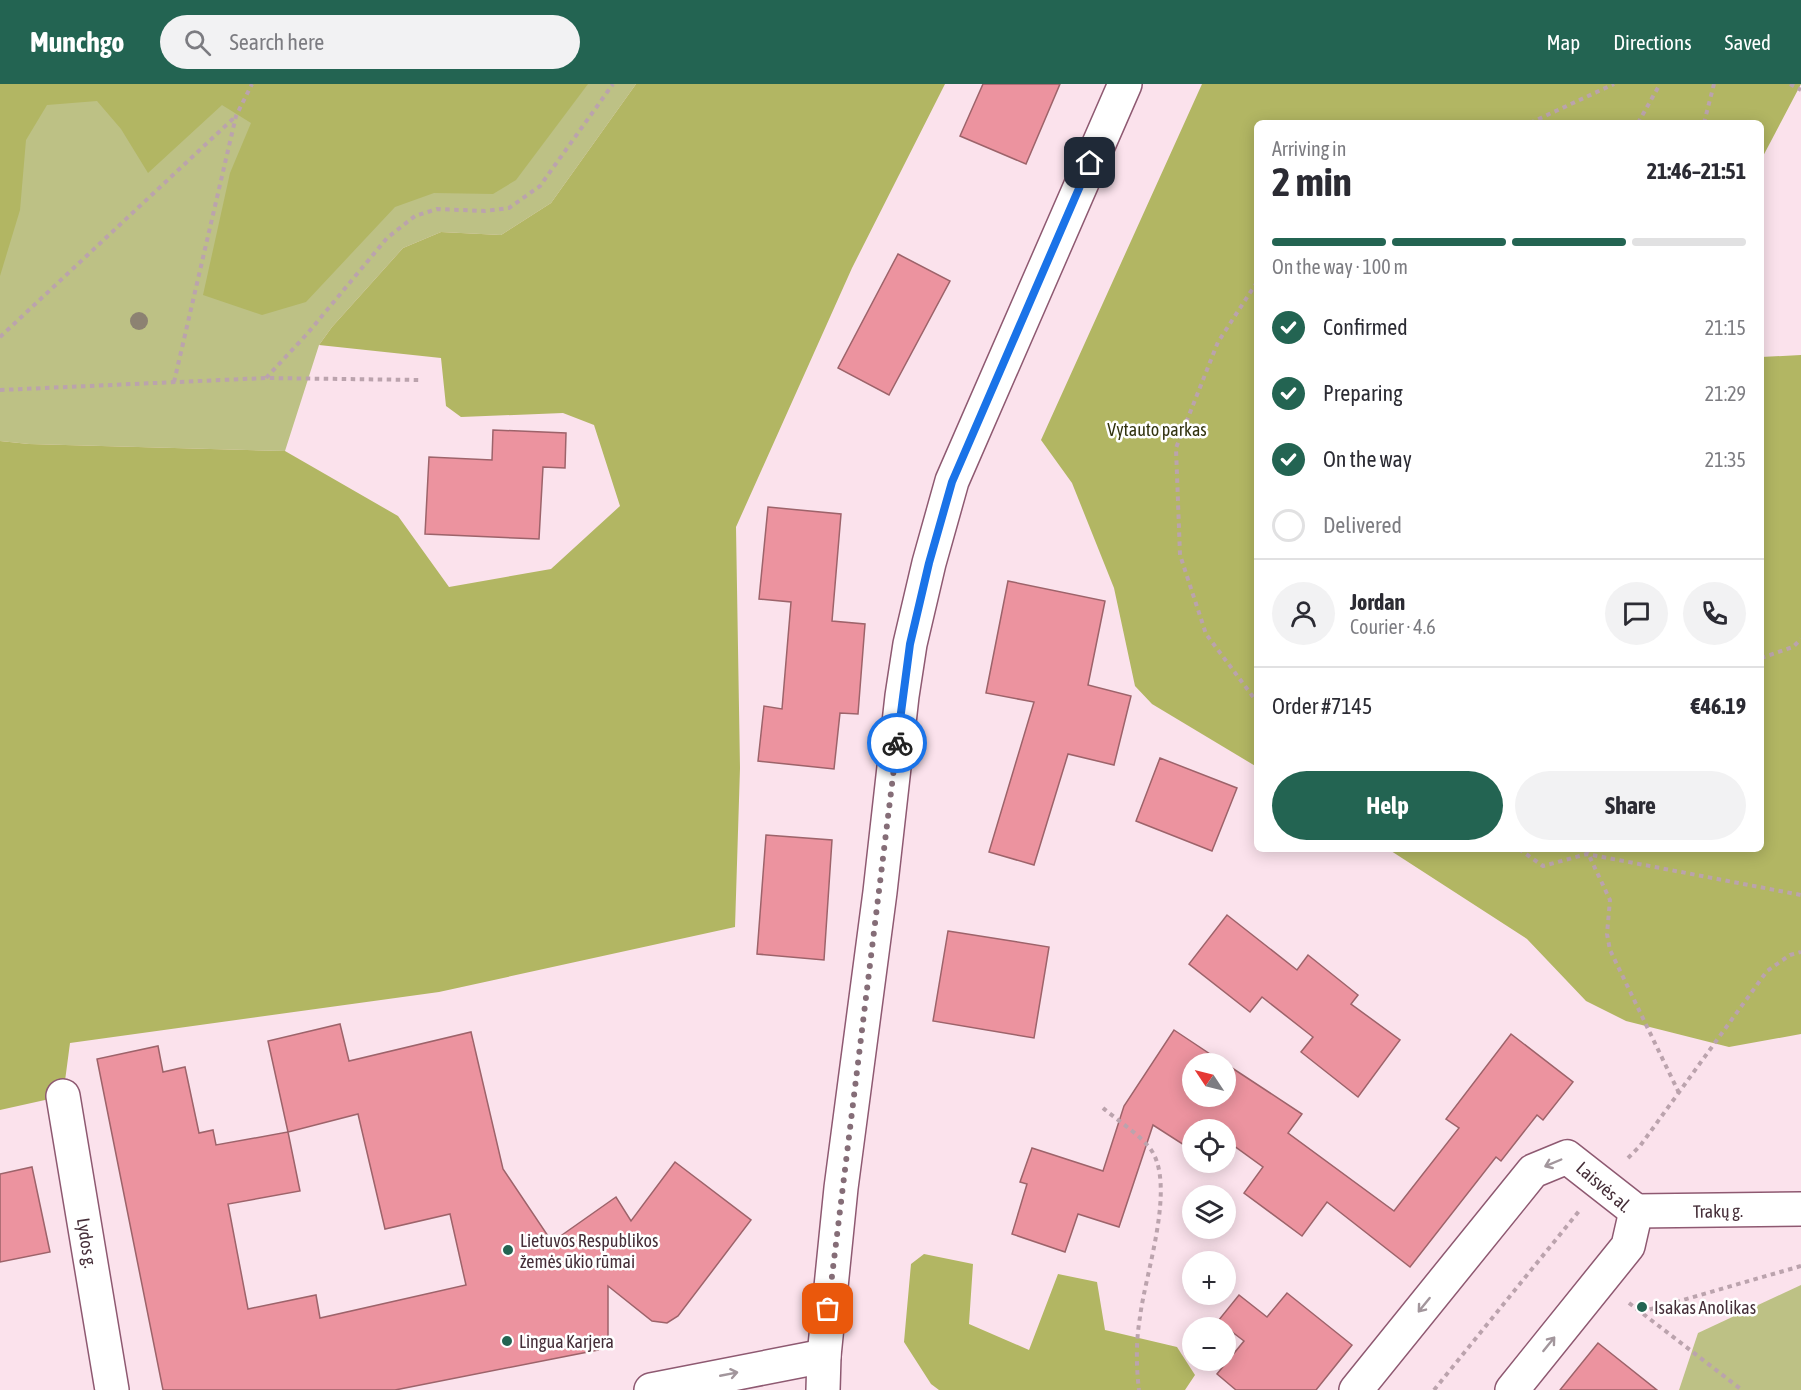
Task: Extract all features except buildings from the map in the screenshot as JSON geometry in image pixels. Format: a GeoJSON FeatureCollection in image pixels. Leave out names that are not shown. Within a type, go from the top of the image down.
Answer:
{"type":"FeatureCollection","features":[{"type":"Feature","properties":{"kind":"main road"},"geometry":{"type":"LineString","coordinates":[[823,1390],[824,1356],[841,1188],[910,644],[929,563],[952,482],[1125,84]]}},
{"type":"Feature","properties":{"kind":"main road","name":"Lydos g."},"geometry":{"type":"LineString","coordinates":[[63,1096],[112,1390]]}},
{"type":"Feature","properties":{"kind":"main road","name":"Laisvės al."},"geometry":{"type":"LineString","coordinates":[[1356,1390],[1533,1171],[1567,1157],[1636,1211],[1628,1246],[1512,1390]]}},
{"type":"Feature","properties":{"kind":"main road","name":"Trakų g."},"geometry":{"type":"LineString","coordinates":[[1636,1211],[1801,1209]]}},
{"type":"Feature","properties":{"kind":"main road"},"geometry":{"type":"LineString","coordinates":[[651,1390],[824,1356]]}},
{"type":"Feature","properties":{"kind":"path"},"geometry":{"type":"LineString","coordinates":[[174,382],[236,116],[252,84]]}},
{"type":"Feature","properties":{"kind":"path"},"geometry":{"type":"LineString","coordinates":[[266,378],[307,334],[387,238],[415,216],[437,209],[485,211],[509,208],[540,186],[613,84]]}},
{"type":"Feature","properties":{"kind":"path"},"geometry":{"type":"LineString","coordinates":[[1536,120],[1614,84]]}},
{"type":"Feature","properties":{"kind":"path"},"geometry":{"type":"LineString","coordinates":[[1640,120],[1660,84]]}},
{"type":"Feature","properties":{"kind":"path"},"geometry":{"type":"LineString","coordinates":[[1705,120],[1714,84]]}},
{"type":"Feature","properties":{"kind":"path"},"geometry":{"type":"LineString","coordinates":[[1790,84],[1801,90]]}},
{"type":"Feature","properties":{"kind":"path"},"geometry":{"type":"LineString","coordinates":[[0,337],[236,116]]}},
{"type":"Feature","properties":{"kind":"path"},"geometry":{"type":"LineString","coordinates":[[1254,287],[1218,342],[1176,448],[1180,555],[1206,634],[1254,698]]}},
{"type":"Feature","properties":{"kind":"path"},"geometry":{"type":"LineString","coordinates":[[0,390],[266,378],[421,380]]}},
{"type":"Feature","properties":{"kind":"path"},"geometry":{"type":"LineString","coordinates":[[1764,657],[1793,647],[1801,639]]}},
{"type":"Feature","properties":{"kind":"path"},"geometry":{"type":"LineString","coordinates":[[1523,852],[1543,866],[1587,852],[1801,895]]}},
{"type":"Feature","properties":{"kind":"path"},"geometry":{"type":"LineString","coordinates":[[1587,852],[1610,900],[1607,934],[1610,950],[1679,1093]]}},
{"type":"Feature","properties":{"kind":"path"},"geometry":{"type":"LineString","coordinates":[[1640,1146],[1767,971],[1790,955],[1801,952]]}},
{"type":"Feature","properties":{"kind":"path"},"geometry":{"type":"LineString","coordinates":[[1103,1108],[1150,1148],[1160,1176],[1162,1199],[1140,1317],[1136,1365],[1139,1390]]}},
{"type":"Feature","properties":{"kind":"path"},"geometry":{"type":"LineString","coordinates":[[1434,1390],[1601,1184]]}},
{"type":"Feature","properties":{"kind":"path"},"geometry":{"type":"LineString","coordinates":[[1641,1312],[1801,1266]]}},
{"type":"Feature","properties":{"kind":"path"},"geometry":{"type":"LineString","coordinates":[[1600,1281],[1742,1390]]}},
{"type":"Feature","properties":{"kind":"green space"},"geometry":{"type":"Polygon","coordinates":[[[0,84],[636,84],[551,203],[501,235],[441,232],[403,248],[332,327],[319,345],[285,451],[29,444],[0,441],[0,84]]]}},
{"type":"Feature","properties":{"kind":"green space"},"geometry":{"type":"Polygon","coordinates":[[[0,84],[588,84],[516,180],[493,194],[434,193],[395,207],[306,302],[262,315],[203,295],[230,173],[251,123],[222,105],[148,173],[121,129],[97,101],[47,105],[26,140],[20,210],[0,276],[0,84]]]}},
{"type":"Feature","properties":{"kind":"green space"},"geometry":{"type":"Polygon","coordinates":[[[636,84],[945,84],[852,268],[736,527],[740,768],[735,927],[439,992],[70,1043],[63,1096],[0,1110],[0,441],[29,444],[285,451],[398,516],[449,587],[551,569],[620,506],[594,425],[563,413],[461,417],[446,406],[441,358],[319,345],[332,327],[403,248],[441,232],[501,235],[551,203],[636,84]]]}},
{"type":"Feature","properties":{"kind":"green space","name":"Vytauto parkas"},"geometry":{"type":"Polygon","coordinates":[[[1202,84],[1801,84],[1764,154],[1764,120],[1254,120],[1254,765],[1152,704],[1135,686],[1114,588],[1072,483],[1041,440],[1202,84]]]}},
{"type":"Feature","properties":{"kind":"green space"},"geometry":{"type":"Polygon","coordinates":[[[1801,355],[1801,1034],[1729,1047],[1626,1021],[1586,1001],[1527,939],[1393,852],[1764,852],[1764,357],[1801,355]]]}},
{"type":"Feature","properties":{"kind":"green space"},"geometry":{"type":"Polygon","coordinates":[[[924,1254],[973,1264],[969,1324],[1029,1350],[1058,1274],[1097,1282],[1105,1330],[1177,1347],[1182,1355],[1182,1371],[1192,1371],[1195,1375],[1185,1390],[939,1390],[931,1384],[904,1342],[911,1264],[924,1254]]]}},
{"type":"Feature","properties":{"kind":"green space"},"geometry":{"type":"Polygon","coordinates":[[[1801,1285],[1801,1390],[1679,1390],[1698,1333],[1801,1285]]]}},
{"type":"Feature","properties":{"kind":"way so far"},"geometry":{"type":"LineString","coordinates":[[828,1309],[897,743]]}},
{"type":"Feature","properties":{"kind":"place","name":"Lietuvos Respublikos žemės ūkio rūmai"},"geometry":{"type":"Point","coordinates":[508,1250]}},
{"type":"Feature","properties":{"kind":"place","name":"Isakas Anolikas"},"geometry":{"type":"Point","coordinates":[1642,1307]}},
{"type":"Feature","properties":{"kind":"place","name":"Lingua Karjera"},"geometry":{"type":"Point","coordinates":[507,1341]}},
{"type":"Feature","properties":{"kind":"route"},"geometry":{"type":"LineString","coordinates":[[897,743],[910,644],[929,563],[952,482],[1090,163]]}}]}
